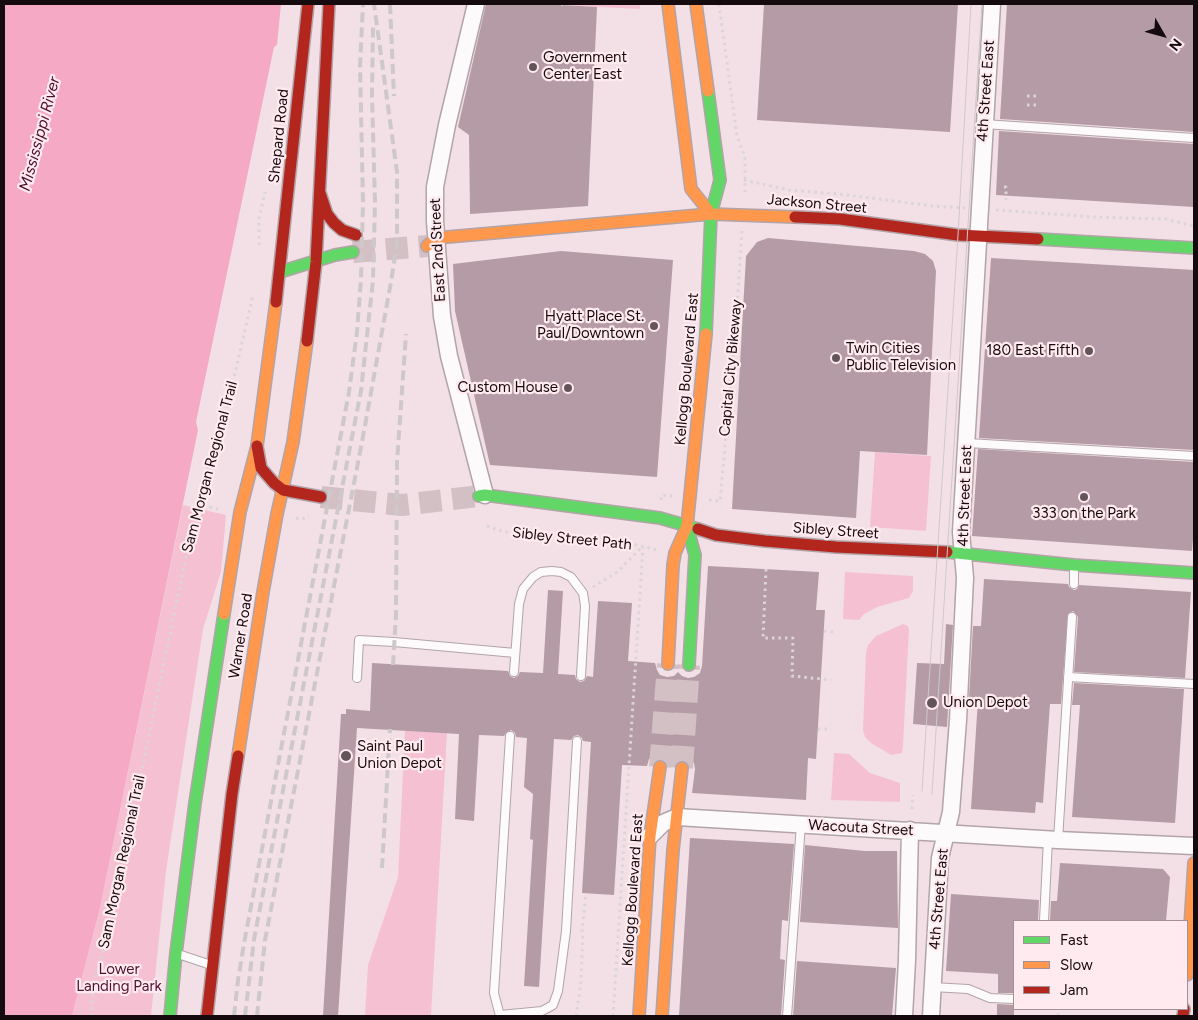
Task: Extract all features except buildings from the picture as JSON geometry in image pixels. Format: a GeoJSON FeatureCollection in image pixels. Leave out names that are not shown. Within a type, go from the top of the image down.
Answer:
{"type":"FeatureCollection","features":[{"type":"Feature","properties":{"kind":"main road","name":"Shepard Road"},"geometry":{"type":"LineString","coordinates":[[280,272],[308,4]]}},
{"type":"Feature","properties":{"kind":"main road"},"geometry":{"type":"LineString","coordinates":[[316,262],[329,4]]}},
{"type":"Feature","properties":{"kind":"main road"},"geometry":{"type":"LineString","coordinates":[[668,4],[691,189],[711,214]]}},
{"type":"Feature","properties":{"kind":"main road","name":"Kellogg Boulevard East"},"geometry":{"type":"LineString","coordinates":[[668,664],[674,553],[687,526],[705,355],[711,214],[720,180],[696,4]]}},
{"type":"Feature","properties":{"kind":"main road"},"geometry":{"type":"LineString","coordinates":[[319,184],[322,202],[327,214],[342,230],[356,235]]}},
{"type":"Feature","properties":{"kind":"main road","name":"Jackson Street"},"geometry":{"type":"LineString","coordinates":[[430,238],[711,214],[806,216],[944,234],[1194,248]]}},
{"type":"Feature","properties":{"kind":"main road"},"geometry":{"type":"LineString","coordinates":[[280,272],[353,252]]}},
{"type":"Feature","properties":{"kind":"main road","name":"Warner Road"},"geometry":{"type":"LineString","coordinates":[[207,1016],[232,794],[263,592],[300,400],[316,262]]}},
{"type":"Feature","properties":{"kind":"main road","name":"Warner Road"},"geometry":{"type":"LineString","coordinates":[[170,1016],[195,803],[240,512],[257,446],[280,272]]}},
{"type":"Feature","properties":{"kind":"main road"},"geometry":{"type":"LineString","coordinates":[[257,446],[261,468],[267,477],[283,490],[321,497]]}},
{"type":"Feature","properties":{"kind":"main road","name":"Sibley Street"},"geometry":{"type":"LineString","coordinates":[[482,496],[660,518],[716,535],[765,541],[836,547],[962,553],[1074,565],[1194,573]]}},
{"type":"Feature","properties":{"kind":"main road","name":"Kellogg Boulevard East"},"geometry":{"type":"LineString","coordinates":[[687,526],[695,555],[689,665]]}},
{"type":"Feature","properties":{"kind":"main road","name":"Kellogg Boulevard East"},"geometry":{"type":"LineString","coordinates":[[639,1016],[650,836],[659,785],[660,767]]}},
{"type":"Feature","properties":{"kind":"main road"},"geometry":{"type":"LineString","coordinates":[[662,1016],[682,768]]}},
{"type":"Feature","properties":{"kind":"main road"},"geometry":{"type":"LineString","coordinates":[[1188,970],[1191,950],[1194,863]]}},
{"type":"Feature","properties":{"kind":"street","name":"East 2nd Street"},"geometry":{"type":"LineString","coordinates":[[476,4],[447,125],[435,187],[430,238],[449,356],[482,496]]}},
{"type":"Feature","properties":{"kind":"street","name":"4th Street East"},"geometry":{"type":"LineString","coordinates":[[931,1016],[940,858],[951,812],[958,720],[965,578],[961,532],[992,4]]}},
{"type":"Feature","properties":{"kind":"street","name":"Wacouta Street"},"geometry":{"type":"LineString","coordinates":[[677,817],[1053,840],[1194,846]]}},
{"type":"Feature","properties":{"kind":"street"},"geometry":{"type":"LineString","coordinates":[[650,836],[663,823],[677,817]]}},
{"type":"Feature","properties":{"kind":"street","name":"4th Street East"},"geometry":{"type":"LineString","coordinates":[[904,1016],[910,830]]}},
{"type":"Feature","properties":{"kind":"lane"},"geometry":{"type":"LineString","coordinates":[[984,124],[1194,138]]}},
{"type":"Feature","properties":{"kind":"lane"},"geometry":{"type":"LineString","coordinates":[[967,443],[1194,456]]}},
{"type":"Feature","properties":{"kind":"lane"},"geometry":{"type":"LineString","coordinates":[[1074,565],[1074,584]]}},
{"type":"Feature","properties":{"kind":"lane"},"geometry":{"type":"LineString","coordinates":[[514,672],[519,604],[523,589],[533,577],[541,572],[561,572],[571,577],[584,593],[581,676]]}},
{"type":"Feature","properties":{"kind":"lane"},"geometry":{"type":"LineString","coordinates":[[1044,920],[1068,677],[1072,616]]}},
{"type":"Feature","properties":{"kind":"lane"},"geometry":{"type":"LineString","coordinates":[[357,678],[359,640],[515,653]]}},
{"type":"Feature","properties":{"kind":"lane"},"geometry":{"type":"LineString","coordinates":[[1068,677],[1194,684]]}},
{"type":"Feature","properties":{"kind":"lane"},"geometry":{"type":"LineString","coordinates":[[510,736],[494,993],[500,1016],[542,1012],[553,1005],[558,991],[566,932],[577,741]]}},
{"type":"Feature","properties":{"kind":"lane"},"geometry":{"type":"LineString","coordinates":[[787,1016],[801,824]]}},
{"type":"Feature","properties":{"kind":"lane"},"geometry":{"type":"LineString","coordinates":[[176,953],[212,965]]}},
{"type":"Feature","properties":{"kind":"lane"},"geometry":{"type":"LineString","coordinates":[[932,987],[968,989],[990,998],[1013,998]]}},
{"type":"Feature","properties":{"kind":"path"},"geometry":{"type":"LineString","coordinates":[[719,4],[737,136],[745,157],[745,194]]}},
{"type":"Feature","properties":{"kind":"path"},"geometry":{"type":"LineString","coordinates":[[1027,96],[1037,96]]}},
{"type":"Feature","properties":{"kind":"path"},"geometry":{"type":"LineString","coordinates":[[1027,105],[1036,105]]}},
{"type":"Feature","properties":{"kind":"path"},"geometry":{"type":"LineString","coordinates":[[1004,187],[1006,187],[1006,200]]}},
{"type":"Feature","properties":{"kind":"path"},"geometry":{"type":"LineString","coordinates":[[259,250],[259,219],[265,190]]}},
{"type":"Feature","properties":{"kind":"path","name":"Capital City Bikeway"},"geometry":{"type":"LineString","coordinates":[[720,501],[741,236]]}},
{"type":"Feature","properties":{"kind":"path","name":"Sam Morgan Regional Trail"},"geometry":{"type":"LineString","coordinates":[[91,1016],[94,981],[114,904],[197,504],[230,395],[255,287]]}},
{"type":"Feature","properties":{"kind":"path","name":"Sibley Street Path"},"geometry":{"type":"LineString","coordinates":[[487,526],[504,532],[621,541],[657,550]]}},
{"type":"Feature","properties":{"kind":"path"},"geometry":{"type":"LineString","coordinates":[[617,572],[643,547]]}},
{"type":"Feature","properties":{"kind":"path"},"geometry":{"type":"LineString","coordinates":[[613,1016],[643,547]]}},
{"type":"Feature","properties":{"kind":"path"},"geometry":{"type":"LineString","coordinates":[[766,569],[763,638],[793,638],[792,676],[831,680]]}},
{"type":"Feature","properties":{"kind":"path"},"geometry":{"type":"LineString","coordinates":[[824,631],[834,632]]}},
{"type":"Feature","properties":{"kind":"path"},"geometry":{"type":"LineString","coordinates":[[818,729],[828,729]]}},
{"type":"Feature","properties":{"kind":"path"},"geometry":{"type":"LineString","coordinates":[[912,809],[913,795]]}},
{"type":"Feature","properties":{"kind":"path"},"geometry":{"type":"LineString","coordinates":[[576,1016],[582,982],[586,893]]}},
{"type":"Feature","properties":{"kind":"path"},"geometry":{"type":"LineString","coordinates":[[578,932],[583,932]]}},
{"type":"Feature","properties":{"kind":"green space"},"geometry":{"type":"Polygon","coordinates":[[[541,4],[640,4],[640,9],[597,7],[541,4]]]}},
{"type":"Feature","properties":{"kind":"green space"},"geometry":{"type":"Polygon","coordinates":[[[875,452],[931,456],[926,531],[870,527],[875,452]]]}},
{"type":"Feature","properties":{"kind":"green space","name":"Lower Landing Park"},"geometry":{"type":"Polygon","coordinates":[[[183,505],[226,515],[221,572],[203,629],[166,871],[151,1016],[72,1016],[100,908],[183,505]]]}},
{"type":"Feature","properties":{"kind":"green space"},"geometry":{"type":"Polygon","coordinates":[[[845,572],[913,576],[913,591],[909,598],[877,607],[863,615],[859,620],[843,619],[845,572]]]}},
{"type":"Feature","properties":{"kind":"green space"},"geometry":{"type":"Polygon","coordinates":[[[903,624],[908,626],[909,630],[903,746],[902,753],[891,755],[871,743],[865,737],[863,730],[866,652],[868,645],[876,636],[903,624]]]}},
{"type":"Feature","properties":{"kind":"green space"},"geometry":{"type":"Polygon","coordinates":[[[405,730],[447,733],[431,1016],[365,1016],[368,965],[398,877],[405,730]]]}},
{"type":"Feature","properties":{"kind":"green space"},"geometry":{"type":"Polygon","coordinates":[[[834,753],[849,754],[870,773],[900,783],[900,802],[831,800],[834,753]]]}},
{"type":"Feature","properties":{"kind":"water","name":"Mississippi River"},"geometry":{"type":"Polygon","coordinates":[[[4,4],[281,4],[277,45],[274,47],[196,422],[198,430],[100,908],[72,1016],[4,1016],[4,4]]]}},
{"type":"Feature","properties":{"kind":"tunnel"},"geometry":{"type":"LineString","coordinates":[[353,252],[427,246]]}},
{"type":"Feature","properties":{"kind":"tunnel"},"geometry":{"type":"LineString","coordinates":[[321,497],[402,505],[479,496]]}},
{"type":"Feature","properties":{"kind":"tunnel"},"geometry":{"type":"LineString","coordinates":[[660,767],[668,664]]}},
{"type":"Feature","properties":{"kind":"tunnel"},"geometry":{"type":"LineString","coordinates":[[682,768],[689,665]]}},
{"type":"Feature","properties":{"kind":"tram line"},"geometry":{"type":"LineString","coordinates":[[922,791],[971,4]]}},
{"type":"Feature","properties":{"kind":"tram line"},"geometry":{"type":"LineString","coordinates":[[932,794],[982,4]]}},
{"type":"Feature","properties":{"kind":"railway"},"geometry":{"type":"LineString","coordinates":[[234,1016],[245,938],[349,392],[357,332],[361,279],[363,203],[360,66],[363,4]]}},
{"type":"Feature","properties":{"kind":"railway"},"geometry":{"type":"LineString","coordinates":[[257,1016],[265,940],[362,442],[397,243],[397,172],[374,4]]}},
{"type":"Feature","properties":{"kind":"railway"},"geometry":{"type":"LineString","coordinates":[[390,4],[394,96]]}},
{"type":"Feature","properties":{"kind":"railway"},"geometry":{"type":"LineString","coordinates":[[245,1016],[254,939],[361,391],[373,280],[375,203],[372,95],[373,25]]}},
{"type":"Feature","properties":{"kind":"railway"},"geometry":{"type":"LineString","coordinates":[[393,665],[396,615],[397,462],[406,334]]}},
{"type":"Feature","properties":{"kind":"railway"},"geometry":{"type":"LineString","coordinates":[[382,868],[390,729]]}},
{"type":"Feature","properties":{"kind":"traffic: fast"},"geometry":{"type":"LineString","coordinates":[[706,334],[711,214],[720,180],[708,91]]}},
{"type":"Feature","properties":{"kind":"traffic: fast"},"geometry":{"type":"LineString","coordinates":[[1038,239],[1194,248]]}},
{"type":"Feature","properties":{"kind":"traffic: fast"},"geometry":{"type":"LineString","coordinates":[[280,272],[335,255],[353,252]]}},
{"type":"Feature","properties":{"kind":"traffic: fast"},"geometry":{"type":"LineString","coordinates":[[479,496],[485,495],[660,518],[698,529]]}},
{"type":"Feature","properties":{"kind":"traffic: fast"},"geometry":{"type":"LineString","coordinates":[[687,526],[695,555],[689,665]]}},
{"type":"Feature","properties":{"kind":"traffic: fast"},"geometry":{"type":"LineString","coordinates":[[947,552],[1074,565],[1194,573]]}},
{"type":"Feature","properties":{"kind":"traffic: fast"},"geometry":{"type":"LineString","coordinates":[[170,1016],[195,803],[224,614]]}},
{"type":"Feature","properties":{"kind":"traffic: slow"},"geometry":{"type":"LineString","coordinates":[[668,4],[691,189],[711,214]]}},
{"type":"Feature","properties":{"kind":"traffic: slow"},"geometry":{"type":"LineString","coordinates":[[696,4],[708,91]]}},
{"type":"Feature","properties":{"kind":"traffic: slow"},"geometry":{"type":"LineString","coordinates":[[427,246],[436,238],[711,214],[795,217]]}},
{"type":"Feature","properties":{"kind":"traffic: slow"},"geometry":{"type":"LineString","coordinates":[[224,614],[240,512],[257,446],[276,302]]}},
{"type":"Feature","properties":{"kind":"traffic: slow"},"geometry":{"type":"LineString","coordinates":[[668,664],[673,565],[675,553],[687,526],[706,334]]}},
{"type":"Feature","properties":{"kind":"traffic: slow"},"geometry":{"type":"LineString","coordinates":[[238,756],[263,592],[277,514],[293,442],[307,341]]}},
{"type":"Feature","properties":{"kind":"traffic: slow"},"geometry":{"type":"LineString","coordinates":[[639,1016],[650,836],[660,767]]}},
{"type":"Feature","properties":{"kind":"traffic: slow"},"geometry":{"type":"LineString","coordinates":[[662,1016],[673,850],[682,768]]}},
{"type":"Feature","properties":{"kind":"traffic: slow"},"geometry":{"type":"LineString","coordinates":[[1188,959],[1194,863]]}},
{"type":"Feature","properties":{"kind":"traffic: jam"},"geometry":{"type":"LineString","coordinates":[[276,302],[308,4]]}},
{"type":"Feature","properties":{"kind":"traffic: jam"},"geometry":{"type":"LineString","coordinates":[[307,341],[316,262],[329,4]]}},
{"type":"Feature","properties":{"kind":"traffic: jam"},"geometry":{"type":"LineString","coordinates":[[320,193],[327,214],[334,223],[342,230],[356,235]]}},
{"type":"Feature","properties":{"kind":"traffic: jam"},"geometry":{"type":"LineString","coordinates":[[795,217],[840,219],[958,235],[1038,239]]}},
{"type":"Feature","properties":{"kind":"traffic: jam"},"geometry":{"type":"LineString","coordinates":[[257,446],[261,468],[274,483],[283,490],[321,497]]}},
{"type":"Feature","properties":{"kind":"traffic: jam"},"geometry":{"type":"LineString","coordinates":[[698,529],[716,535],[765,541],[836,547],[947,552]]}},
{"type":"Feature","properties":{"kind":"traffic: jam"},"geometry":{"type":"LineString","coordinates":[[207,1016],[238,756]]}},
{"type":"Feature","properties":{"kind":"traffic: jam"},"geometry":{"type":"LineString","coordinates":[[1183,1016],[1184,1010]]}},
{"type":"Feature","properties":{"kind":"place","name":"Government Center East"},"geometry":{"type":"Point","coordinates":[533,67]}},
{"type":"Feature","properties":{"kind":"place","name":"Hyatt Place St. Paul/Downtown"},"geometry":{"type":"Point","coordinates":[654,326]}},
{"type":"Feature","properties":{"kind":"place","name":"180 East Fifth"},"geometry":{"type":"Point","coordinates":[1089,351]}},
{"type":"Feature","properties":{"kind":"place","name":"Twin Cities Public Television"},"geometry":{"type":"Point","coordinates":[836,358]}},
{"type":"Feature","properties":{"kind":"place","name":"Custom House"},"geometry":{"type":"Point","coordinates":[568,388]}},
{"type":"Feature","properties":{"kind":"place","name":"333 on the Park"},"geometry":{"type":"Point","coordinates":[1084,497]}},
{"type":"Feature","properties":{"kind":"place","name":"Union Depot"},"geometry":{"type":"Point","coordinates":[932,703]}},
{"type":"Feature","properties":{"kind":"place","name":"Saint Paul Union Depot"},"geometry":{"type":"Point","coordinates":[346,756]}}]}
